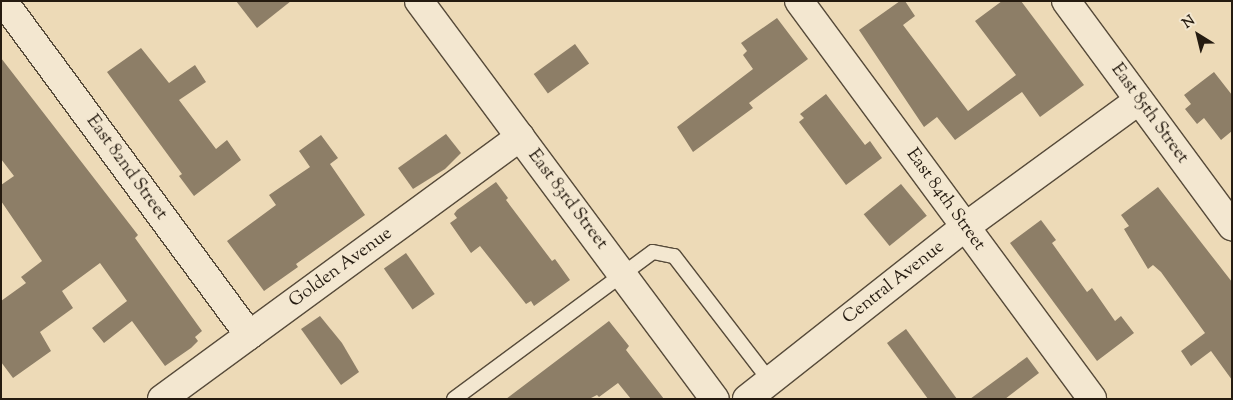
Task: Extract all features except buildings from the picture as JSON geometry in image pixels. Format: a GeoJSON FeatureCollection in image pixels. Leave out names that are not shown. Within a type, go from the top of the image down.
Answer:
{"type":"FeatureCollection","features":[{"type":"Feature","properties":{"kind":"street","name":"East 82nd Street"},"geometry":{"type":"LineString","coordinates":[[4,1],[248,334]]}},
{"type":"Feature","properties":{"kind":"street","name":"East 84th Street"},"geometry":{"type":"LineString","coordinates":[[799,1],[1092,399]]}},
{"type":"Feature","properties":{"kind":"street","name":"East 85th Street"},"geometry":{"type":"LineString","coordinates":[[1066,1],[1232,226]]}},
{"type":"Feature","properties":{"kind":"street","name":"East 83rd Street"},"geometry":{"type":"LineString","coordinates":[[428,4],[520,138],[715,399]]}},
{"type":"Feature","properties":{"kind":"street","name":"Central Avenue"},"geometry":{"type":"LineString","coordinates":[[747,399],[965,227],[1139,100]]}},
{"type":"Feature","properties":{"kind":"street","name":"Golden Avenue"},"geometry":{"type":"LineString","coordinates":[[162,399],[248,334],[520,138]]}},
{"type":"Feature","properties":{"kind":"lane"},"geometry":{"type":"LineString","coordinates":[[454,399],[621,273],[653,252],[674,256],[770,381]]}}]}
